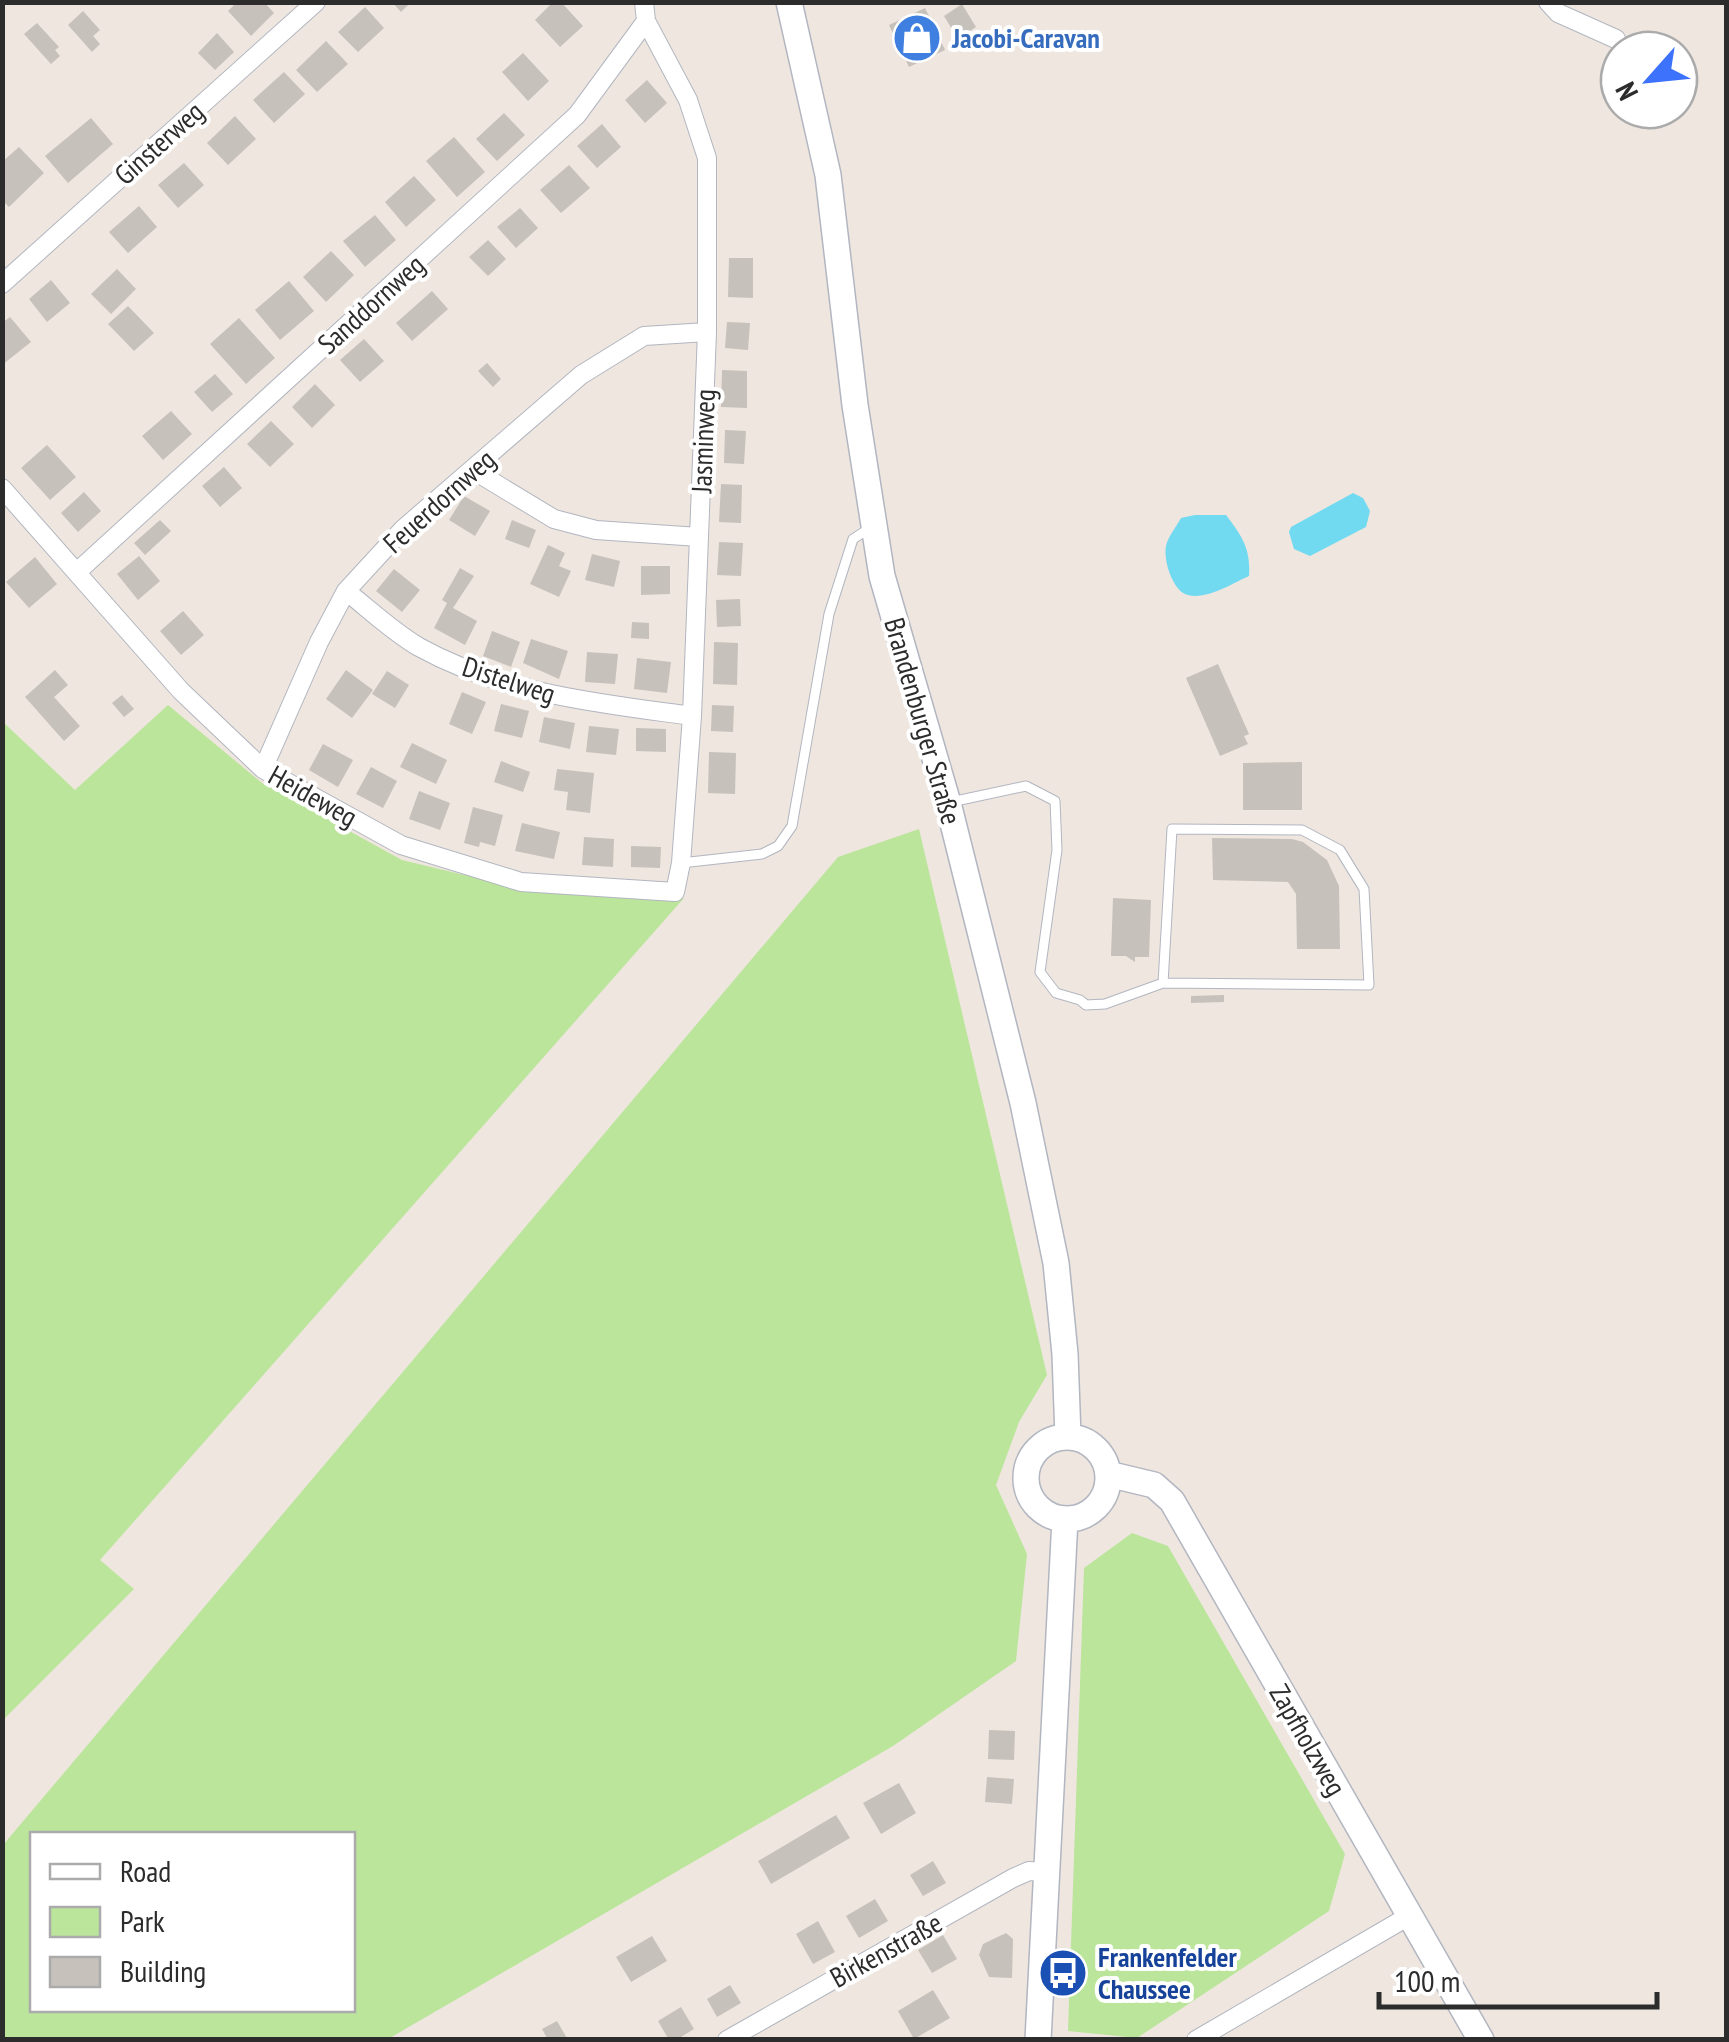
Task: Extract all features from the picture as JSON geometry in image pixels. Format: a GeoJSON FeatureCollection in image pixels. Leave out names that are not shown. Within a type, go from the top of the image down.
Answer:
{"type":"FeatureCollection","features":[{"type":"Feature","properties":{"kind":"street","name":"Ginsterweg"},"geometry":{"type":"LineString","coordinates":[[2,284],[316,2]]}},
{"type":"Feature","properties":{"kind":"street","name":"Brandenburger Straße"},"geometry":{"type":"LineString","coordinates":[[789,2],[828,175],[872,527],[882,576],[948,803],[1023,1102],[1056,1264],[1068,1437]]}},
{"type":"Feature","properties":{"kind":"street"},"geometry":{"type":"LineString","coordinates":[[1548,2],[1558,13],[1599,31]]}},
{"type":"Feature","properties":{"kind":"street","name":"Jasminweg"},"geometry":{"type":"LineString","coordinates":[[645,12],[688,100],[706,158],[707,332],[692,716],[682,864],[675,892]]}},
{"type":"Feature","properties":{"kind":"street","name":"Sanddornweg"},"geometry":{"type":"LineString","coordinates":[[78,571],[577,116],[645,12]]}},
{"type":"Feature","properties":{"kind":"street","name":"Feuerdornweg"},"geometry":{"type":"LineString","coordinates":[[263,770],[318,642],[346,591],[404,529],[581,375],[644,336],[707,332]]}},
{"type":"Feature","properties":{"kind":"street"},"geometry":{"type":"LineString","coordinates":[[473,470],[554,519],[596,530],[699,538]]}},
{"type":"Feature","properties":{"kind":"street","name":"Heideweg"},"geometry":{"type":"LineString","coordinates":[[2,488],[181,691],[263,770],[401,845],[521,882],[675,892]]}},
{"type":"Feature","properties":{"kind":"street","name":"Distelweg"},"geometry":{"type":"LineString","coordinates":[[346,591],[417,646],[495,680],[561,698],[692,716]]}},
{"type":"Feature","properties":{"kind":"street"},"geometry":{"type":"LineString","coordinates":[[1068,1437],[1090,1444],[1099,1452],[1108,1474],[1106,1488],[1091,1511],[1065,1518],[1039,1508],[1026,1483],[1032,1456],[1042,1446],[1068,1437]]}},
{"type":"Feature","properties":{"kind":"street","name":"Zapfholzweg"},"geometry":{"type":"LineString","coordinates":[[1108,1474],[1154,1485],[1172,1501],[1481,2040]]}},
{"type":"Feature","properties":{"kind":"street"},"geometry":{"type":"LineString","coordinates":[[1038,2040],[1065,1518]]}},
{"type":"Feature","properties":{"kind":"street","name":"Birkenstraße"},"geometry":{"type":"LineString","coordinates":[[727,2040],[1012,1878],[1029,1871],[1047,1872]]}},
{"type":"Feature","properties":{"kind":"street"},"geometry":{"type":"LineString","coordinates":[[1196,2040],[1409,1916]]}},
{"type":"Feature","properties":{"kind":"lane"},"geometry":{"type":"LineString","coordinates":[[682,864],[762,854],[778,846],[792,826],[829,614],[853,539],[872,527]]}},
{"type":"Feature","properties":{"kind":"lane"},"geometry":{"type":"LineString","coordinates":[[948,803],[1026,786],[1055,801],[1057,850],[1040,972],[1056,993],[1086,1005],[1106,1004],[1164,983],[1369,985],[1364,889],[1340,850],[1302,830],[1172,830],[1164,983]]}},
{"type":"Feature","properties":{"kind":"green space"},"geometry":{"type":"Polygon","coordinates":[[[168,705],[262,783],[402,860],[531,891],[684,898],[100,1560],[134,1589],[3,1720],[2,721],[75,790],[168,705]]]}},
{"type":"Feature","properties":{"kind":"green space"},"geometry":{"type":"Polygon","coordinates":[[[919,829],[1047,1375],[1019,1422],[996,1485],[1027,1554],[1016,1661],[893,1746],[388,2039],[3,2039],[3,1845],[838,857],[919,829]]]}},
{"type":"Feature","properties":{"kind":"green space"},"geometry":{"type":"Polygon","coordinates":[[[1132,1533],[1168,1546],[1345,1854],[1329,1911],[1137,2038],[1068,2031],[1084,1568],[1132,1533]]]}},
{"type":"Feature","properties":{"kind":"water"},"geometry":{"type":"Polygon","coordinates":[[[1353,493],[1363,498],[1370,511],[1366,527],[1310,556],[1294,549],[1291,527],[1353,493]]]}},
{"type":"Feature","properties":{"kind":"water"},"geometry":{"type":"Polygon","coordinates":[[[1226,515],[1244,543],[1249,576],[1203,595],[1188,595],[1178,588],[1168,567],[1166,546],[1181,518],[1226,515]]]}},
{"type":"Feature","properties":{"kind":"building"},"geometry":{"type":"Polygon","coordinates":[[[237,2],[264,2],[274,13],[251,36],[228,11],[237,2]]]}},
{"type":"Feature","properties":{"kind":"building"},"geometry":{"type":"Polygon","coordinates":[[[392,2],[411,2],[401,12],[392,2]]]}},
{"type":"Feature","properties":{"kind":"building"},"geometry":{"type":"Polygon","coordinates":[[[553,2],[561,2],[583,26],[560,47],[535,20],[553,2]]]}},
{"type":"Feature","properties":{"kind":"building"},"geometry":{"type":"Polygon","coordinates":[[[962,4],[976,27],[958,39],[944,16],[962,4]]]}},
{"type":"Feature","properties":{"kind":"building"},"geometry":{"type":"Polygon","coordinates":[[[365,7],[384,28],[358,52],[338,32],[365,7]]]}},
{"type":"Feature","properties":{"kind":"building","name":"Jacobi-Caravan"},"geometry":{"type":"Polygon","coordinates":[[[925,8],[945,50],[909,67],[889,25],[925,8]]]}},
{"type":"Feature","properties":{"kind":"building"},"geometry":{"type":"Polygon","coordinates":[[[83,11],[100,30],[93,36],[100,44],[92,52],[68,25],[83,11]]]}},
{"type":"Feature","properties":{"kind":"building"},"geometry":{"type":"Polygon","coordinates":[[[37,23],[59,47],[55,50],[60,56],[51,64],[24,34],[37,23]]]}},
{"type":"Feature","properties":{"kind":"building"},"geometry":{"type":"Polygon","coordinates":[[[217,33],[234,52],[215,70],[198,53],[217,33]]]}},
{"type":"Feature","properties":{"kind":"building"},"geometry":{"type":"Polygon","coordinates":[[[326,41],[348,64],[317,92],[296,70],[326,41]]]}},
{"type":"Feature","properties":{"kind":"building"},"geometry":{"type":"Polygon","coordinates":[[[523,53],[549,81],[528,101],[502,72],[523,53]]]}},
{"type":"Feature","properties":{"kind":"building"},"geometry":{"type":"Polygon","coordinates":[[[284,72],[305,94],[274,123],[253,100],[284,72]]]}},
{"type":"Feature","properties":{"kind":"building"},"geometry":{"type":"Polygon","coordinates":[[[647,80],[667,103],[645,123],[625,100],[647,80]]]}},
{"type":"Feature","properties":{"kind":"building"},"geometry":{"type":"Polygon","coordinates":[[[504,113],[525,135],[497,161],[476,139],[504,113]]]}},
{"type":"Feature","properties":{"kind":"building"},"geometry":{"type":"Polygon","coordinates":[[[235,116],[256,139],[228,165],[207,143],[235,116]]]}},
{"type":"Feature","properties":{"kind":"building"},"geometry":{"type":"Polygon","coordinates":[[[91,118],[113,144],[68,183],[45,156],[91,118]]]}},
{"type":"Feature","properties":{"kind":"building"},"geometry":{"type":"Polygon","coordinates":[[[602,124],[621,147],[597,168],[577,146],[602,124]]]}},
{"type":"Feature","properties":{"kind":"building"},"geometry":{"type":"Polygon","coordinates":[[[454,137],[485,172],[457,197],[426,161],[454,137]]]}},
{"type":"Feature","properties":{"kind":"building"},"geometry":{"type":"Polygon","coordinates":[[[19,147],[44,173],[9,207],[2,200],[2,162],[19,147]]]}},
{"type":"Feature","properties":{"kind":"building"},"geometry":{"type":"Polygon","coordinates":[[[184,163],[204,185],[178,208],[158,185],[184,163]]]}},
{"type":"Feature","properties":{"kind":"building"},"geometry":{"type":"Polygon","coordinates":[[[569,165],[590,188],[561,213],[540,190],[569,165]]]}},
{"type":"Feature","properties":{"kind":"building"},"geometry":{"type":"Polygon","coordinates":[[[414,176],[436,200],[406,227],[385,202],[414,176]]]}},
{"type":"Feature","properties":{"kind":"building"},"geometry":{"type":"Polygon","coordinates":[[[139,206],[157,227],[128,253],[109,232],[139,206]]]}},
{"type":"Feature","properties":{"kind":"building"},"geometry":{"type":"Polygon","coordinates":[[[520,208],[538,228],[516,248],[497,227],[520,208]]]}},
{"type":"Feature","properties":{"kind":"building"},"geometry":{"type":"Polygon","coordinates":[[[375,215],[396,240],[365,267],[343,241],[375,215]]]}},
{"type":"Feature","properties":{"kind":"building"},"geometry":{"type":"Polygon","coordinates":[[[488,240],[506,259],[488,276],[469,257],[488,240]]]}},
{"type":"Feature","properties":{"kind":"building"},"geometry":{"type":"Polygon","coordinates":[[[331,251],[354,275],[326,302],[303,277],[331,251]]]}},
{"type":"Feature","properties":{"kind":"building"},"geometry":{"type":"Polygon","coordinates":[[[729,258],[753,258],[753,298],[728,297],[729,258]]]}},
{"type":"Feature","properties":{"kind":"building"},"geometry":{"type":"Polygon","coordinates":[[[117,269],[136,289],[111,314],[91,294],[117,269]]]}},
{"type":"Feature","properties":{"kind":"building"},"geometry":{"type":"Polygon","coordinates":[[[51,280],[70,303],[47,322],[29,299],[51,280]]]}},
{"type":"Feature","properties":{"kind":"building"},"geometry":{"type":"Polygon","coordinates":[[[289,281],[314,311],[280,340],[255,310],[289,281]]]}},
{"type":"Feature","properties":{"kind":"building"},"geometry":{"type":"Polygon","coordinates":[[[432,291],[448,309],[412,341],[396,323],[432,291]]]}},
{"type":"Feature","properties":{"kind":"building"},"geometry":{"type":"Polygon","coordinates":[[[128,306],[154,333],[134,351],[108,324],[128,306]]]}},
{"type":"Feature","properties":{"kind":"building"},"geometry":{"type":"Polygon","coordinates":[[[10,317],[31,342],[2,365],[2,323],[10,317]]]}},
{"type":"Feature","properties":{"kind":"building"},"geometry":{"type":"Polygon","coordinates":[[[239,318],[275,358],[246,384],[210,344],[239,318]]]}},
{"type":"Feature","properties":{"kind":"building"},"geometry":{"type":"Polygon","coordinates":[[[727,322],[750,323],[748,350],[725,348],[727,322]]]}},
{"type":"Feature","properties":{"kind":"building"},"geometry":{"type":"Polygon","coordinates":[[[364,339],[384,361],[360,382],[340,360],[364,339]]]}},
{"type":"Feature","properties":{"kind":"building"},"geometry":{"type":"Polygon","coordinates":[[[487,363],[501,379],[493,387],[478,371],[487,363]]]}},
{"type":"Feature","properties":{"kind":"building"},"geometry":{"type":"Polygon","coordinates":[[[722,370],[747,371],[747,408],[721,407],[722,370]]]}},
{"type":"Feature","properties":{"kind":"building"},"geometry":{"type":"Polygon","coordinates":[[[215,374],[233,394],[212,412],[194,392],[215,374]]]}},
{"type":"Feature","properties":{"kind":"building"},"geometry":{"type":"Polygon","coordinates":[[[315,384],[335,405],[312,428],[292,407],[315,384]]]}},
{"type":"Feature","properties":{"kind":"building"},"geometry":{"type":"Polygon","coordinates":[[[171,411],[192,434],[163,460],[142,436],[171,411]]]}},
{"type":"Feature","properties":{"kind":"building"},"geometry":{"type":"Polygon","coordinates":[[[271,421],[294,444],[270,467],[247,444],[271,421]]]}},
{"type":"Feature","properties":{"kind":"building"},"geometry":{"type":"Polygon","coordinates":[[[725,430],[746,431],[744,464],[724,463],[725,430]]]}},
{"type":"Feature","properties":{"kind":"building"},"geometry":{"type":"Polygon","coordinates":[[[47,445],[76,477],[50,500],[21,468],[47,445]]]}},
{"type":"Feature","properties":{"kind":"building"},"geometry":{"type":"Polygon","coordinates":[[[224,467],[242,488],[220,507],[202,486],[224,467]]]}},
{"type":"Feature","properties":{"kind":"building"},"geometry":{"type":"Polygon","coordinates":[[[721,484],[742,485],[741,523],[719,522],[721,484]]]}},
{"type":"Feature","properties":{"kind":"building"},"geometry":{"type":"Polygon","coordinates":[[[84,492],[101,511],[78,532],[61,513],[84,492]]]}},
{"type":"Feature","properties":{"kind":"building"},"geometry":{"type":"Polygon","coordinates":[[[464,496],[490,511],[475,536],[449,520],[464,496]]]}},
{"type":"Feature","properties":{"kind":"building"},"geometry":{"type":"Polygon","coordinates":[[[160,520],[171,531],[145,555],[134,543],[160,520]]]}},
{"type":"Feature","properties":{"kind":"building"},"geometry":{"type":"Polygon","coordinates":[[[512,520],[536,530],[529,548],[505,539],[512,520]]]}},
{"type":"Feature","properties":{"kind":"building"},"geometry":{"type":"Polygon","coordinates":[[[719,542],[743,543],[741,576],[717,575],[719,542]]]}},
{"type":"Feature","properties":{"kind":"building"},"geometry":{"type":"Polygon","coordinates":[[[548,545],[565,553],[559,566],[571,571],[559,597],[530,584],[548,545]]]}},
{"type":"Feature","properties":{"kind":"building"},"geometry":{"type":"Polygon","coordinates":[[[592,554],[620,561],[614,587],[585,580],[592,554]]]}},
{"type":"Feature","properties":{"kind":"building"},"geometry":{"type":"Polygon","coordinates":[[[139,556],[160,581],[138,600],[117,574],[139,556]]]}},
{"type":"Feature","properties":{"kind":"building"},"geometry":{"type":"Polygon","coordinates":[[[35,557],[57,584],[29,608],[6,582],[35,557]]]}},
{"type":"Feature","properties":{"kind":"building"},"geometry":{"type":"Polygon","coordinates":[[[641,566],[670,566],[670,594],[641,595],[641,566]]]}},
{"type":"Feature","properties":{"kind":"building"},"geometry":{"type":"Polygon","coordinates":[[[460,568],[474,576],[453,608],[477,621],[465,645],[434,628],[447,603],[442,600],[460,568]]]}},
{"type":"Feature","properties":{"kind":"building"},"geometry":{"type":"Polygon","coordinates":[[[394,569],[420,590],[402,612],[376,591],[394,569]]]}},
{"type":"Feature","properties":{"kind":"building"},"geometry":{"type":"Polygon","coordinates":[[[740,599],[741,626],[717,627],[716,600],[740,599]]]}},
{"type":"Feature","properties":{"kind":"building"},"geometry":{"type":"Polygon","coordinates":[[[183,611],[204,635],[181,655],[160,631],[183,611]]]}},
{"type":"Feature","properties":{"kind":"building"},"geometry":{"type":"Polygon","coordinates":[[[632,622],[649,623],[649,639],[631,638],[632,622]]]}},
{"type":"Feature","properties":{"kind":"building"},"geometry":{"type":"Polygon","coordinates":[[[492,631],[520,642],[511,667],[483,656],[492,631]]]}},
{"type":"Feature","properties":{"kind":"building"},"geometry":{"type":"Polygon","coordinates":[[[531,639],[568,651],[559,679],[523,663],[531,639]]]}},
{"type":"Feature","properties":{"kind":"building"},"geometry":{"type":"Polygon","coordinates":[[[714,642],[738,643],[737,685],[713,684],[714,642]]]}},
{"type":"Feature","properties":{"kind":"building"},"geometry":{"type":"Polygon","coordinates":[[[587,652],[618,654],[615,684],[585,682],[587,652]]]}},
{"type":"Feature","properties":{"kind":"building"},"geometry":{"type":"Polygon","coordinates":[[[637,658],[671,662],[667,693],[634,689],[637,658]]]}},
{"type":"Feature","properties":{"kind":"building"},"geometry":{"type":"Polygon","coordinates":[[[1218,664],[1249,734],[1244,736],[1248,744],[1220,756],[1186,678],[1218,664]]]}},
{"type":"Feature","properties":{"kind":"building"},"geometry":{"type":"Polygon","coordinates":[[[55,670],[68,685],[54,697],[80,726],[64,741],[25,697],[55,670]]]}},
{"type":"Feature","properties":{"kind":"building"},"geometry":{"type":"Polygon","coordinates":[[[346,670],[373,690],[352,718],[326,699],[346,670]]]}},
{"type":"Feature","properties":{"kind":"building"},"geometry":{"type":"Polygon","coordinates":[[[387,671],[409,685],[395,708],[372,694],[387,671]]]}},
{"type":"Feature","properties":{"kind":"building"},"geometry":{"type":"Polygon","coordinates":[[[462,692],[486,702],[472,734],[449,724],[462,692]]]}},
{"type":"Feature","properties":{"kind":"building"},"geometry":{"type":"Polygon","coordinates":[[[122,695],[134,709],[124,717],[112,703],[122,695]]]}},
{"type":"Feature","properties":{"kind":"building"},"geometry":{"type":"Polygon","coordinates":[[[501,704],[529,711],[522,738],[494,731],[501,704]]]}},
{"type":"Feature","properties":{"kind":"building"},"geometry":{"type":"Polygon","coordinates":[[[712,705],[734,706],[733,732],[711,731],[712,705]]]}},
{"type":"Feature","properties":{"kind":"building"},"geometry":{"type":"Polygon","coordinates":[[[544,717],[575,723],[570,749],[539,742],[544,717]]]}},
{"type":"Feature","properties":{"kind":"building"},"geometry":{"type":"Polygon","coordinates":[[[589,726],[619,729],[616,755],[586,752],[589,726]]]}},
{"type":"Feature","properties":{"kind":"building"},"geometry":{"type":"Polygon","coordinates":[[[636,728],[666,729],[666,752],[636,751],[636,728]]]}},
{"type":"Feature","properties":{"kind":"building"},"geometry":{"type":"Polygon","coordinates":[[[412,743],[447,760],[436,784],[400,767],[412,743]]]}},
{"type":"Feature","properties":{"kind":"building"},"geometry":{"type":"Polygon","coordinates":[[[323,744],[353,760],[338,787],[309,770],[323,744]]]}},
{"type":"Feature","properties":{"kind":"building"},"geometry":{"type":"Polygon","coordinates":[[[709,752],[736,753],[735,794],[708,793],[709,752]]]}},
{"type":"Feature","properties":{"kind":"building"},"geometry":{"type":"Polygon","coordinates":[[[501,761],[530,772],[523,792],[494,782],[501,761]]]}},
{"type":"Feature","properties":{"kind":"building"},"geometry":{"type":"Polygon","coordinates":[[[1302,762],[1302,810],[1243,810],[1243,763],[1302,762]]]}},
{"type":"Feature","properties":{"kind":"building"},"geometry":{"type":"Polygon","coordinates":[[[371,767],[397,781],[383,808],[356,794],[371,767]]]}},
{"type":"Feature","properties":{"kind":"building"},"geometry":{"type":"Polygon","coordinates":[[[557,769],[594,773],[590,813],[566,810],[568,792],[554,790],[557,769]]]}},
{"type":"Feature","properties":{"kind":"building"},"geometry":{"type":"Polygon","coordinates":[[[419,791],[450,803],[440,830],[409,819],[419,791]]]}},
{"type":"Feature","properties":{"kind":"building"},"geometry":{"type":"Polygon","coordinates":[[[473,807],[503,815],[495,846],[464,843],[473,807]]]}},
{"type":"Feature","properties":{"kind":"building"},"geometry":{"type":"Polygon","coordinates":[[[522,823],[560,832],[554,859],[515,851],[522,823]]]}},
{"type":"Feature","properties":{"kind":"building"},"geometry":{"type":"Polygon","coordinates":[[[584,837],[614,839],[613,867],[582,865],[584,837]]]}},
{"type":"Feature","properties":{"kind":"building"},"geometry":{"type":"Polygon","coordinates":[[[1212,838],[1292,839],[1303,842],[1327,860],[1339,886],[1340,949],[1297,949],[1296,894],[1288,882],[1213,880],[1212,838]]]}},
{"type":"Feature","properties":{"kind":"building"},"geometry":{"type":"Polygon","coordinates":[[[631,846],[661,847],[660,868],[631,867],[631,846]]]}},
{"type":"Feature","properties":{"kind":"building"},"geometry":{"type":"Polygon","coordinates":[[[1113,898],[1151,900],[1149,957],[1135,957],[1135,962],[1126,956],[1111,956],[1113,898]]]}},
{"type":"Feature","properties":{"kind":"building"},"geometry":{"type":"Polygon","coordinates":[[[1224,995],[1224,1002],[1191,1003],[1191,996],[1224,995]]]}},
{"type":"Feature","properties":{"kind":"building"},"geometry":{"type":"Polygon","coordinates":[[[989,1730],[1015,1731],[1014,1760],[988,1759],[989,1730]]]}},
{"type":"Feature","properties":{"kind":"building"},"geometry":{"type":"Polygon","coordinates":[[[987,1777],[1014,1779],[1012,1804],[985,1802],[987,1777]]]}},
{"type":"Feature","properties":{"kind":"building"},"geometry":{"type":"Polygon","coordinates":[[[899,1783],[916,1813],[881,1834],[863,1803],[899,1783]]]}},
{"type":"Feature","properties":{"kind":"building"},"geometry":{"type":"Polygon","coordinates":[[[836,1815],[850,1838],[771,1884],[758,1861],[836,1815]]]}},
{"type":"Feature","properties":{"kind":"building"},"geometry":{"type":"Polygon","coordinates":[[[933,1861],[946,1883],[923,1896],[910,1875],[933,1861]]]}},
{"type":"Feature","properties":{"kind":"building"},"geometry":{"type":"Polygon","coordinates":[[[875,1899],[888,1921],[859,1938],[846,1916],[875,1899]]]}},
{"type":"Feature","properties":{"kind":"building"},"geometry":{"type":"Polygon","coordinates":[[[818,1921],[835,1952],[813,1964],[796,1934],[818,1921]]]}},
{"type":"Feature","properties":{"kind":"building"},"geometry":{"type":"Polygon","coordinates":[[[1006,1933],[1013,1939],[1012,1978],[989,1977],[979,1955],[983,1944],[1006,1933]]]}},
{"type":"Feature","properties":{"kind":"building"},"geometry":{"type":"Polygon","coordinates":[[[943,1935],[957,1959],[932,1973],[918,1950],[943,1935]]]}},
{"type":"Feature","properties":{"kind":"building"},"geometry":{"type":"Polygon","coordinates":[[[652,1936],[667,1961],[631,1982],[616,1957],[652,1936]]]}},
{"type":"Feature","properties":{"kind":"building"},"geometry":{"type":"Polygon","coordinates":[[[730,1985],[741,2003],[717,2017],[707,1999],[730,1985]]]}},
{"type":"Feature","properties":{"kind":"building"},"geometry":{"type":"Polygon","coordinates":[[[933,1990],[950,2018],[914,2039],[898,2011],[933,1990]]]}},
{"type":"Feature","properties":{"kind":"building"},"geometry":{"type":"Polygon","coordinates":[[[681,2007],[694,2029],[669,2040],[658,2021],[681,2007]]]}},
{"type":"Feature","properties":{"kind":"building"},"geometry":{"type":"Polygon","coordinates":[[[557,2021],[568,2040],[548,2040],[542,2029],[557,2021]]]}},
{"type":"Feature","properties":{"kind":"place","name":"Jacobi-Caravan"},"geometry":{"type":"Point","coordinates":[917,38]}},
{"type":"Feature","properties":{"kind":"place","name":"Frankenfelder Chaussee"},"geometry":{"type":"Point","coordinates":[1063,1973]}}]}
